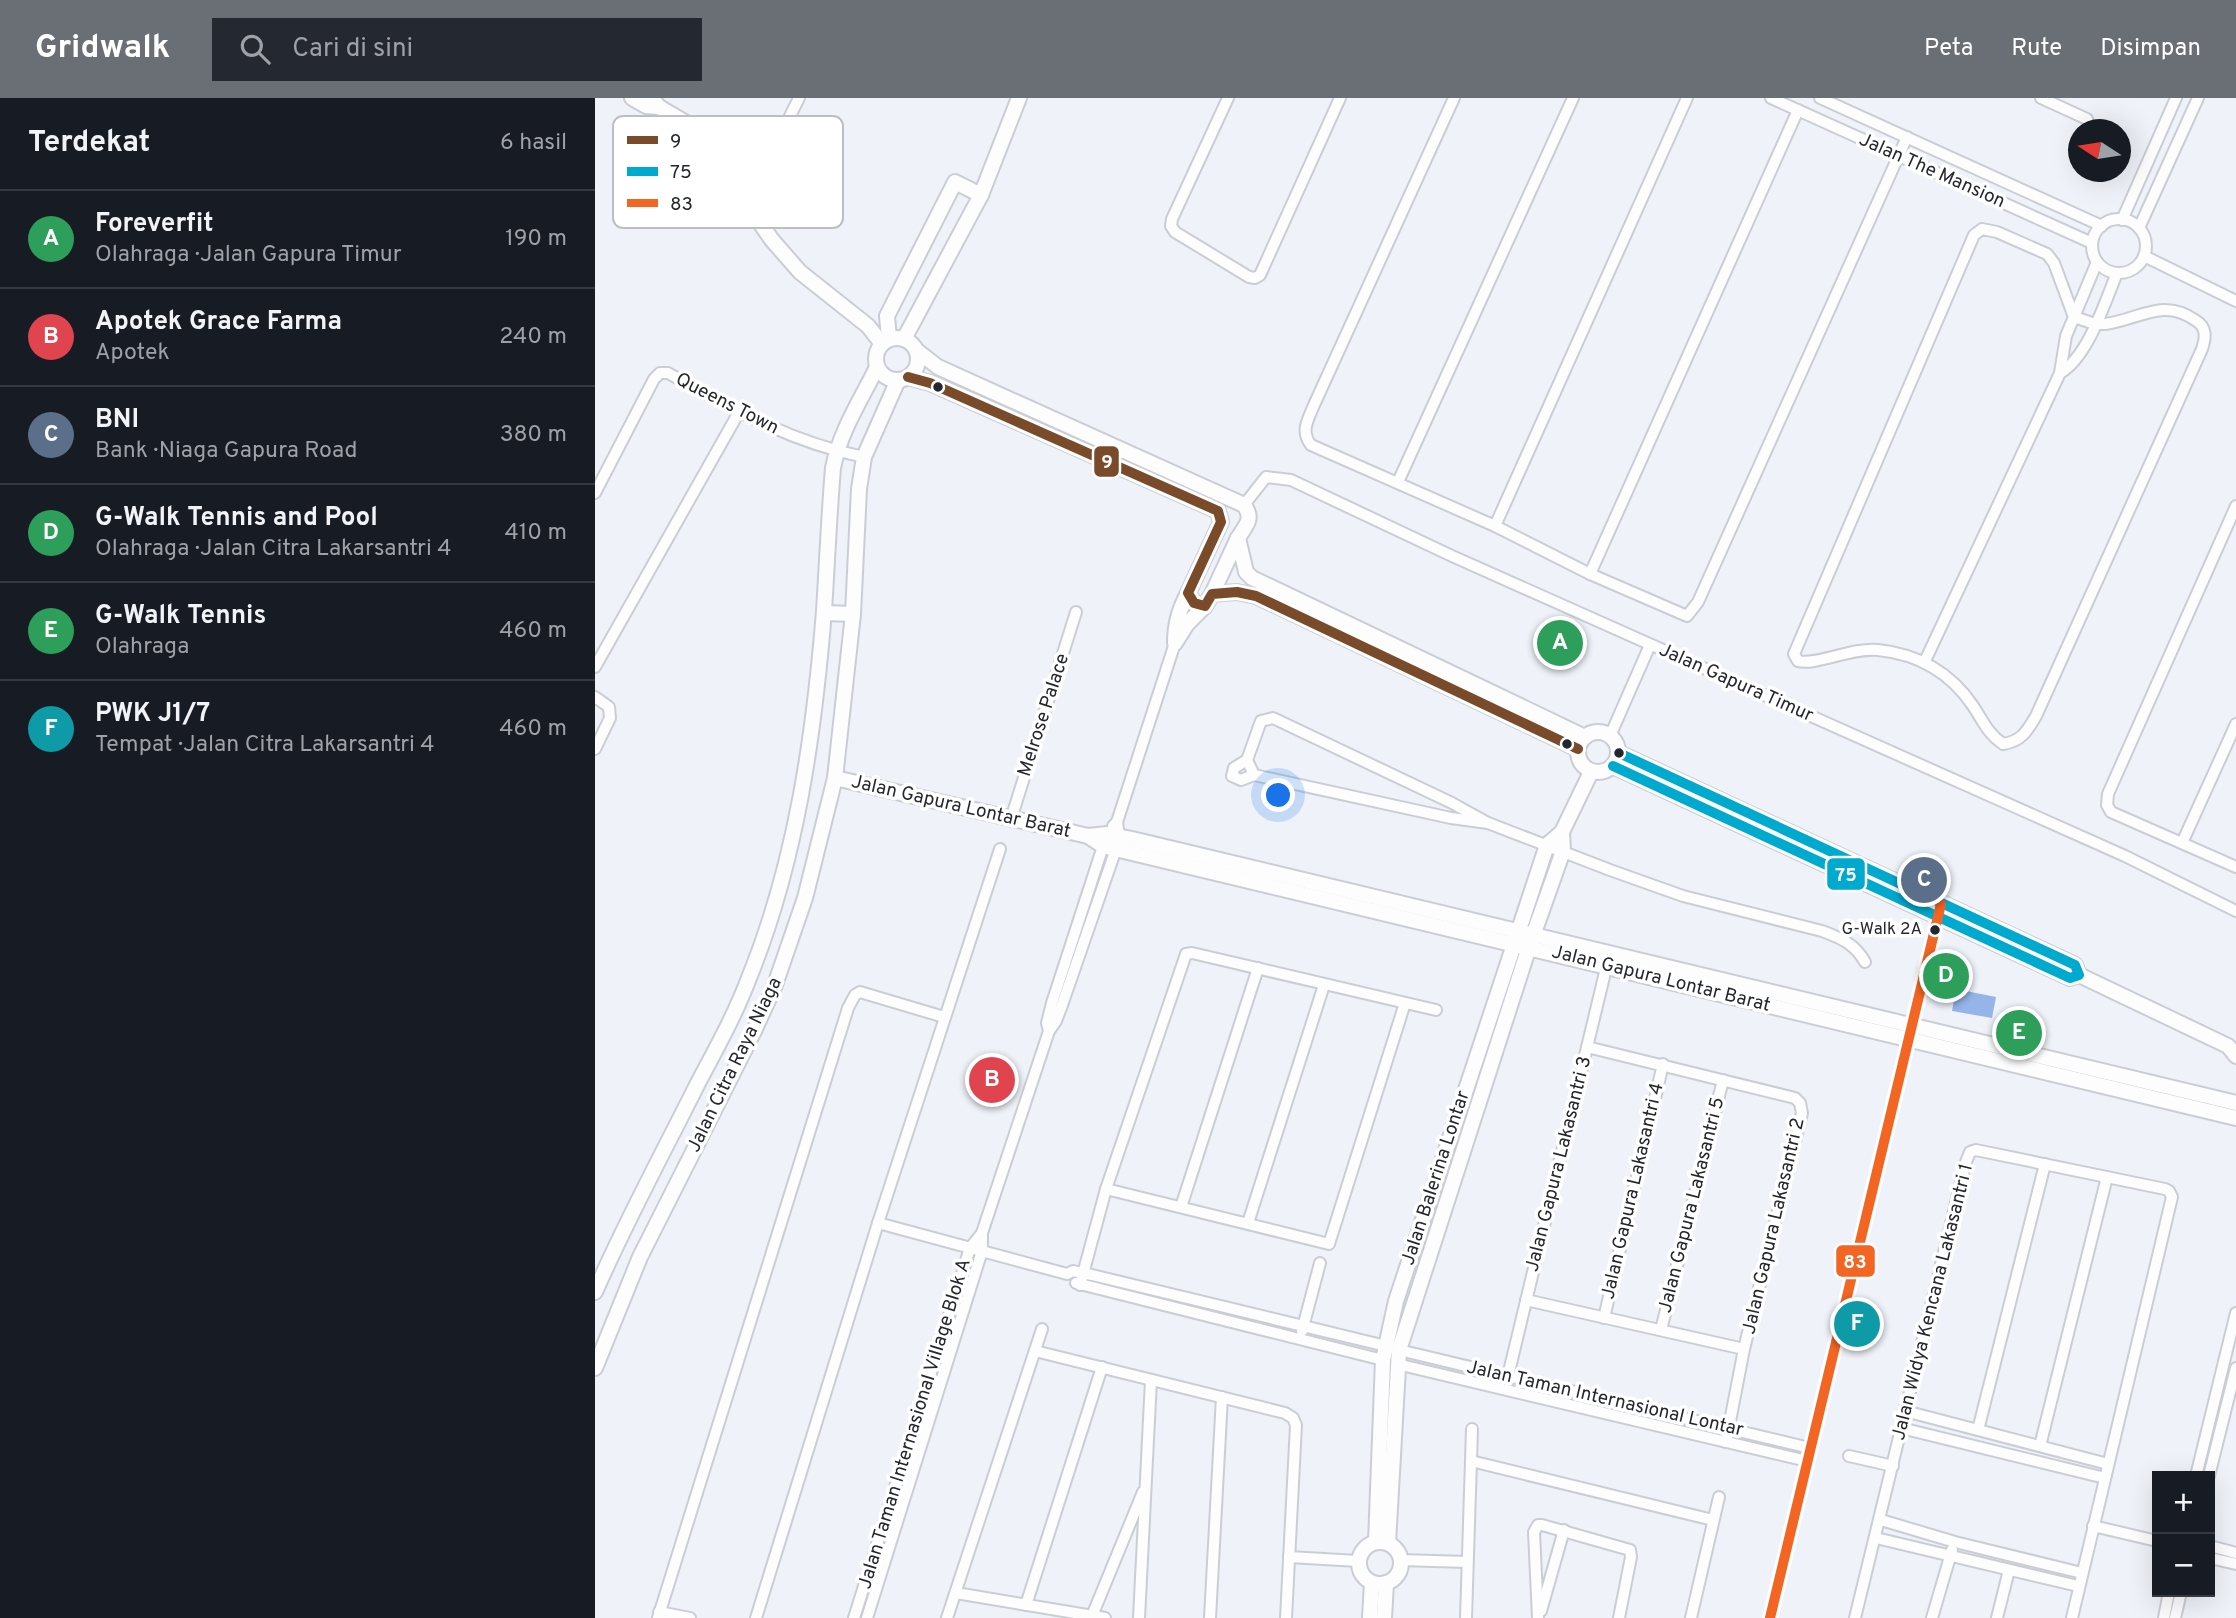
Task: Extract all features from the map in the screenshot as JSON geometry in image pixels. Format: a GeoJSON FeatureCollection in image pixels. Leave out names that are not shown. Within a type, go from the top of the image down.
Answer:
{"type":"FeatureCollection","features":[{"type":"Feature","properties":{"kind":"street"},"geometry":{"type":"LineString","coordinates":[[632,98],[646,106],[655,103],[676,116]]}},
{"type":"Feature","properties":{"kind":"street"},"geometry":{"type":"LineString","coordinates":[[790,116],[799,98]]}},
{"type":"Feature","properties":{"kind":"street"},"geometry":{"type":"LineString","coordinates":[[1019,98],[981,195],[892,341],[876,355],[877,367],[885,376],[930,383],[1217,511],[1221,522],[1177,617],[1175,643]]}},
{"type":"Feature","properties":{"kind":"street"},"geometry":{"type":"LineString","coordinates":[[1228,98],[1171,226],[1175,232],[1255,278],[1260,275],[1340,98]]}},
{"type":"Feature","properties":{"kind":"street"},"geometry":{"type":"LineString","coordinates":[[1454,98],[1304,430],[1306,439],[1311,445],[1495,526],[1590,574],[1687,616],[1693,610],[1906,137]]}},
{"type":"Feature","properties":{"kind":"street"},"geometry":{"type":"LineString","coordinates":[[1398,482],[1573,98]]}},
{"type":"Feature","properties":{"kind":"street"},"geometry":{"type":"LineString","coordinates":[[1495,526],[1687,98]]}},
{"type":"Feature","properties":{"kind":"street","name":"Jalan The Mansion"},"geometry":{"type":"LineString","coordinates":[[1771,98],[2092,243]]}},
{"type":"Feature","properties":{"kind":"street","name":"Jalan The Mansion"},"geometry":{"type":"LineString","coordinates":[[1820,98],[2102,226]]}},
{"type":"Feature","properties":{"kind":"street"},"geometry":{"type":"LineString","coordinates":[[2122,220],[2176,98]]}},
{"type":"Feature","properties":{"kind":"street"},"geometry":{"type":"LineString","coordinates":[[2139,228],[2198,98]]}},
{"type":"Feature","properties":{"kind":"street"},"geometry":{"type":"LineString","coordinates":[[2048,100],[2087,119]]}},
{"type":"Feature","properties":{"kind":"street"},"geometry":{"type":"LineString","coordinates":[[1590,574],[1798,110]]}},
{"type":"Feature","properties":{"kind":"street"},"geometry":{"type":"LineString","coordinates":[[892,341],[887,316],[955,182],[981,195]]}},
{"type":"Feature","properties":{"kind":"street"},"geometry":{"type":"LineString","coordinates":[[2122,220],[2139,228],[2145,242],[2144,257],[2133,269],[2117,273],[2103,268],[2097,262],[2092,243],[2102,226],[2111,221],[2122,220]]}},
{"type":"Feature","properties":{"kind":"street"},"geometry":{"type":"LineString","coordinates":[[763,228],[800,272],[868,326],[892,341],[911,343],[938,367],[1244,505],[1250,513],[1250,520],[1238,538],[1209,600],[1187,624],[1175,643]]}},
{"type":"Feature","properties":{"kind":"street"},"geometry":{"type":"LineString","coordinates":[[1982,229],[1988,229],[2047,254],[2054,264],[2074,317],[2095,324],[2120,322],[2150,311],[2169,308],[2196,320],[2203,326],[2205,334],[2196,362],[2036,716],[2022,738],[2014,743],[2003,744],[1986,729],[1977,711],[1959,687],[1925,661],[1893,651],[1872,649],[1851,651],[1808,663],[1798,661],[1794,654],[1974,235],[1982,229]]}},
{"type":"Feature","properties":{"kind":"street"},"geometry":{"type":"LineString","coordinates":[[2144,257],[2236,301]]}},
{"type":"Feature","properties":{"kind":"street"},"geometry":{"type":"LineString","coordinates":[[1925,661],[2060,373],[2066,337],[2097,262]]}},
{"type":"Feature","properties":{"kind":"street"},"geometry":{"type":"LineString","coordinates":[[2060,373],[2071,365],[2095,324],[2117,273]]}},
{"type":"Feature","properties":{"kind":"street"},"geometry":{"type":"LineString","coordinates":[[903,378],[917,365],[916,350]]}},
{"type":"Feature","properties":{"kind":"street","name":"Jalan Citra Raya Niaga"},"geometry":{"type":"LineString","coordinates":[[595,1292],[615,1245],[731,1020],[750,977],[779,888],[795,830],[806,772],[824,613],[836,451],[877,367]]}},
{"type":"Feature","properties":{"kind":"street","name":"Queens Town"},"geometry":{"type":"LineString","coordinates":[[595,492],[654,379],[660,373],[668,373],[739,412],[797,439],[864,457]]}},
{"type":"Feature","properties":{"kind":"street","name":"Jalan Citra Raya Niaga"},"geometry":{"type":"LineString","coordinates":[[595,1368],[640,1257],[775,985],[806,898],[835,778],[853,614],[859,489],[864,457],[903,378]]}},
{"type":"Feature","properties":{"kind":"street"},"geometry":{"type":"LineString","coordinates":[[595,667],[739,412]]}},
{"type":"Feature","properties":{"kind":"street","name":"Jalan Gapura Timur"},"geometry":{"type":"LineString","coordinates":[[1244,505],[1266,477],[1291,480],[1452,556],[2125,856],[2236,911]]}},
{"type":"Feature","properties":{"kind":"street"},"geometry":{"type":"LineString","coordinates":[[2236,506],[2108,794],[2107,805],[2111,812],[2236,867]]}},
{"type":"Feature","properties":{"kind":"street"},"geometry":{"type":"LineString","coordinates":[[1238,538],[1246,572],[1252,578],[1582,743]]}},
{"type":"Feature","properties":{"kind":"street"},"geometry":{"type":"LineString","coordinates":[[1188,593],[1194,603],[1237,592],[1256,596],[1582,743]]}},
{"type":"Feature","properties":{"kind":"street","name":"Melrose Palace"},"geometry":{"type":"LineString","coordinates":[[1011,818],[1076,612]]}},
{"type":"Feature","properties":{"kind":"street"},"geometry":{"type":"LineString","coordinates":[[824,613],[853,614]]}},
{"type":"Feature","properties":{"kind":"street","name":"Jalan Taman Internasional Village Blok A"},"geometry":{"type":"LineString","coordinates":[[867,1618],[982,1251],[982,1233],[1049,1031],[1056,1021],[1175,643]]}},
{"type":"Feature","properties":{"kind":"street"},"geometry":{"type":"LineString","coordinates":[[1610,736],[1650,645]]}},
{"type":"Feature","properties":{"kind":"street"},"geometry":{"type":"LineString","coordinates":[[595,696],[609,707],[610,718],[595,749]]}},
{"type":"Feature","properties":{"kind":"street"},"geometry":{"type":"LineString","coordinates":[[1488,823],[1451,818],[1254,775],[1241,780],[1232,776],[1232,770],[1247,760],[1261,721],[1273,718],[1452,803],[1488,823],[1683,895],[1822,931],[1856,948],[1865,962]]}},
{"type":"Feature","properties":{"kind":"street"},"geometry":{"type":"LineString","coordinates":[[2182,843],[2236,724]]}},
{"type":"Feature","properties":{"kind":"street"},"geometry":{"type":"LineString","coordinates":[[1582,743],[1597,732],[1610,736],[1615,741],[1616,760]]}},
{"type":"Feature","properties":{"kind":"street"},"geometry":{"type":"LineString","coordinates":[[1582,743],[1581,763],[1591,772],[1603,772],[1616,760]]}},
{"type":"Feature","properties":{"kind":"street"},"geometry":{"type":"LineString","coordinates":[[1247,760],[1254,775]]}},
{"type":"Feature","properties":{"kind":"street"},"geometry":{"type":"LineString","coordinates":[[1616,760],[2075,972],[2234,1051]]}},
{"type":"Feature","properties":{"kind":"street","name":"Jalan Balerina Lontar"},"geometry":{"type":"LineString","coordinates":[[1391,1355],[1420,1282],[1524,939],[1547,845],[1562,832],[1591,772]]}},
{"type":"Feature","properties":{"kind":"street","name":"Jalan Gapura Lontar Barat"},"geometry":{"type":"LineString","coordinates":[[835,778],[1088,836],[1112,837],[1608,959],[1910,1024],[2236,1103]]}},
{"type":"Feature","properties":{"kind":"street","name":"Jalan Balerina Lontar"},"geometry":{"type":"LineString","coordinates":[[1382,1542],[1391,1355],[1403,1276],[1524,939],[1563,851],[1562,832]]}},
{"type":"Feature","properties":{"kind":"street"},"geometry":{"type":"LineString","coordinates":[[756,1618],[878,1223],[1000,849]]}},
{"type":"Feature","properties":{"kind":"street"},"geometry":{"type":"LineString","coordinates":[[1769,1618],[1938,909]]}},
{"type":"Feature","properties":{"kind":"street"},"geometry":{"type":"LineString","coordinates":[[1081,1279],[1106,1189],[1184,956],[1192,953],[1436,1010]]}},
{"type":"Feature","properties":{"kind":"street","name":"Jalan Gapura Lontar Barat"},"geometry":{"type":"LineString","coordinates":[[1608,959],[1907,1039],[2236,1118]]}},
{"type":"Feature","properties":{"kind":"street","name":"Jalan Gapura Lakasantri 3"},"geometry":{"type":"LineString","coordinates":[[1508,1376],[1608,959]]}},
{"type":"Feature","properties":{"kind":"street"},"geometry":{"type":"LineString","coordinates":[[1181,1207],[1258,968]]}},
{"type":"Feature","properties":{"kind":"street"},"geometry":{"type":"LineString","coordinates":[[750,977],[775,985]]}},
{"type":"Feature","properties":{"kind":"street"},"geometry":{"type":"LineString","coordinates":[[1248,1223],[1324,985]]}},
{"type":"Feature","properties":{"kind":"street"},"geometry":{"type":"LineString","coordinates":[[690,1618],[658,1615],[848,1009],[855,995],[860,992],[944,1017]]}},
{"type":"Feature","properties":{"kind":"street"},"geometry":{"type":"LineString","coordinates":[[1106,1189],[1329,1244],[1405,1003]]}},
{"type":"Feature","properties":{"kind":"street","name":"Jalan Gapura Lakasantri 2"},"geometry":{"type":"LineString","coordinates":[[1587,1047],[1795,1098],[1802,1107],[1744,1349],[1726,1442]]}},
{"type":"Feature","properties":{"kind":"street","name":"Jalan Gapura Lakasantri 4"},"geometry":{"type":"LineString","coordinates":[[1604,1318],[1663,1065]]}},
{"type":"Feature","properties":{"kind":"street","name":"Jalan Gapura Lakasantri 5"},"geometry":{"type":"LineString","coordinates":[[1661,1331],[1723,1080]]}},
{"type":"Feature","properties":{"kind":"street","name":"Jalan Widya Kencana Lakasantri 1"},"geometry":{"type":"LineString","coordinates":[[1855,1618],[1970,1152],[1976,1150],[2165,1189],[2172,1197],[2072,1618]]}},
{"type":"Feature","properties":{"kind":"street"},"geometry":{"type":"LineString","coordinates":[[1979,1430],[2045,1164]]}},
{"type":"Feature","properties":{"kind":"street"},"geometry":{"type":"LineString","coordinates":[[2040,1446],[2107,1177]]}},
{"type":"Feature","properties":{"kind":"street","name":"Jalan Taman Internasional Lontar"},"geometry":{"type":"LineString","coordinates":[[878,1223],[1067,1274],[1073,1271],[1081,1279],[1140,1300],[1299,1339],[1508,1376],[1810,1448]]}},
{"type":"Feature","properties":{"kind":"street","name":"Jalan Taman Internasional Village Blok A"},"geometry":{"type":"LineString","coordinates":[[854,1618],[970,1248],[982,1233]]}},
{"type":"Feature","properties":{"kind":"street"},"geometry":{"type":"LineString","coordinates":[[1299,1339],[1320,1263]]}},
{"type":"Feature","properties":{"kind":"street"},"geometry":{"type":"LineString","coordinates":[[1403,1276],[1420,1282]]}},
{"type":"Feature","properties":{"kind":"street","name":"Jalan Taman Internasional Lontar"},"geometry":{"type":"LineString","coordinates":[[1081,1279],[1143,1287],[1303,1327],[1562,1403],[1807,1461]]}},
{"type":"Feature","properties":{"kind":"street"},"geometry":{"type":"LineString","coordinates":[[1140,1300],[1143,1287]]}},
{"type":"Feature","properties":{"kind":"street"},"geometry":{"type":"LineString","coordinates":[[1526,1300],[1744,1349]]}},
{"type":"Feature","properties":{"kind":"street"},"geometry":{"type":"LineString","coordinates":[[2197,1471],[2236,1312]]}},
{"type":"Feature","properties":{"kind":"street"},"geometry":{"type":"LineString","coordinates":[[947,1618],[1042,1329]]}},
{"type":"Feature","properties":{"kind":"street"},"geometry":{"type":"LineString","coordinates":[[1035,1351],[1285,1413],[1295,1422],[1286,1618]]}},
{"type":"Feature","properties":{"kind":"street"},"geometry":{"type":"LineString","coordinates":[[1026,1605],[1102,1367]]}},
{"type":"Feature","properties":{"kind":"street"},"geometry":{"type":"LineString","coordinates":[[2210,1471],[2236,1368]]}},
{"type":"Feature","properties":{"kind":"street"},"geometry":{"type":"LineString","coordinates":[[1139,1618],[1150,1380]]}},
{"type":"Feature","properties":{"kind":"street"},"geometry":{"type":"LineString","coordinates":[[1562,1403],[1565,1389]]}},
{"type":"Feature","properties":{"kind":"street"},"geometry":{"type":"LineString","coordinates":[[1210,1618],[1222,1397]]}},
{"type":"Feature","properties":{"kind":"street"},"geometry":{"type":"LineString","coordinates":[[1905,1410],[2108,1464]]}},
{"type":"Feature","properties":{"kind":"street"},"geometry":{"type":"LineString","coordinates":[[1901,1428],[2105,1478]]}},
{"type":"Feature","properties":{"kind":"street"},"geometry":{"type":"LineString","coordinates":[[1466,1618],[1472,1429]]}},
{"type":"Feature","properties":{"kind":"street"},"geometry":{"type":"LineString","coordinates":[[1850,1455],[1893,1465]]}},
{"type":"Feature","properties":{"kind":"street"},"geometry":{"type":"LineString","coordinates":[[1471,1461],[1713,1520]]}},
{"type":"Feature","properties":{"kind":"street"},"geometry":{"type":"LineString","coordinates":[[1092,1616],[1147,1483]]}},
{"type":"Feature","properties":{"kind":"street"},"geometry":{"type":"LineString","coordinates":[[1691,1618],[1719,1497]]}},
{"type":"Feature","properties":{"kind":"street"},"geometry":{"type":"LineString","coordinates":[[1881,1520],[1955,1542],[2081,1573]]}},
{"type":"Feature","properties":{"kind":"street"},"geometry":{"type":"LineString","coordinates":[[1539,1618],[1534,1532],[1538,1525],[1630,1550],[1631,1557],[1619,1618]]}},
{"type":"Feature","properties":{"kind":"street"},"geometry":{"type":"LineString","coordinates":[[2093,1526],[2152,1540]]}},
{"type":"Feature","properties":{"kind":"street"},"geometry":{"type":"LineString","coordinates":[[1539,1618],[1564,1530]]}},
{"type":"Feature","properties":{"kind":"street"},"geometry":{"type":"LineString","coordinates":[[1876,1538],[2078,1587]]}},
{"type":"Feature","properties":{"kind":"street"},"geometry":{"type":"LineString","coordinates":[[1382,1542],[1396,1550],[1401,1560],[1398,1574],[1379,1583],[1361,1574],[1359,1560],[1367,1545],[1382,1542]]}},
{"type":"Feature","properties":{"kind":"street"},"geometry":{"type":"LineString","coordinates":[[1932,1618],[1955,1542]]}},
{"type":"Feature","properties":{"kind":"street"},"geometry":{"type":"LineString","coordinates":[[2215,1547],[2236,1553]]}},
{"type":"Feature","properties":{"kind":"street"},"geometry":{"type":"LineString","coordinates":[[1290,1557],[1359,1560]]}},
{"type":"Feature","properties":{"kind":"street"},"geometry":{"type":"LineString","coordinates":[[2215,1559],[2236,1564]]}},
{"type":"Feature","properties":{"kind":"street"},"geometry":{"type":"LineString","coordinates":[[1401,1560],[1467,1562]]}},
{"type":"Feature","properties":{"kind":"street"},"geometry":{"type":"LineString","coordinates":[[1997,1618],[2008,1570]]}},
{"type":"Feature","properties":{"kind":"street"},"geometry":{"type":"LineString","coordinates":[[1370,1618],[1379,1583]]}},
{"type":"Feature","properties":{"kind":"street"},"geometry":{"type":"LineString","coordinates":[[1379,1583],[1384,1618]]}},
{"type":"Feature","properties":{"kind":"street"},"geometry":{"type":"LineString","coordinates":[[956,1593],[1105,1618]]}},
{"type":"Feature","properties":{"kind":"street"},"geometry":{"type":"LineString","coordinates":[[2164,1618],[2168,1597]]}},
{"type":"Feature","properties":{"kind":"street"},"geometry":{"type":"LineString","coordinates":[[2175,1618],[2180,1597]]}},
{"type":"Feature","properties":{"kind":"shaded area"},"geometry":{"type":"Polygon","coordinates":[[[2001,1020],[2041,1029],[2037,1046],[1997,1038],[2001,1020]]]}},
{"type":"Feature","properties":{"kind":"water"},"geometry":{"type":"Polygon","coordinates":[[[1956,989],[1996,997],[1992,1018],[1952,1011],[1956,989]]]}},
{"type":"Feature","properties":{"kind":"transit line","name":"9"},"geometry":{"type":"LineString","coordinates":[[908,377],[930,383],[1218,511],[1221,522],[1188,593],[1194,603],[1205,606],[1212,594],[1237,592],[1256,596],[1578,749]]}},
{"type":"Feature","properties":{"kind":"transit line","name":"75"},"geometry":{"type":"LineString","coordinates":[[1613,766],[2070,978],[2079,975],[2075,965],[1619,753]]}},
{"type":"Feature","properties":{"kind":"transit line","name":"83"},"geometry":{"type":"LineString","coordinates":[[1770,1618],[1941,904]]}},
{"type":"Feature","properties":{"kind":"place","name":"Foreverfit"},"geometry":{"type":"Point","coordinates":[1560,643]}},
{"type":"Feature","properties":{"kind":"place","name":"BNI"},"geometry":{"type":"Point","coordinates":[1924,880]}},
{"type":"Feature","properties":{"kind":"place","name":"G-Walk 2A"},"geometry":{"type":"Point","coordinates":[1935,930]}},
{"type":"Feature","properties":{"kind":"place","name":"G-Walk Tennis and Pool"},"geometry":{"type":"Point","coordinates":[1946,976]}},
{"type":"Feature","properties":{"kind":"place","name":"G-Walk Tennis"},"geometry":{"type":"Point","coordinates":[2019,1033]}},
{"type":"Feature","properties":{"kind":"place","name":"Apotek Grace Farma"},"geometry":{"type":"Point","coordinates":[992,1080]}},
{"type":"Feature","properties":{"kind":"place","name":"PWK J1/7"},"geometry":{"type":"Point","coordinates":[1857,1324]}}]}
